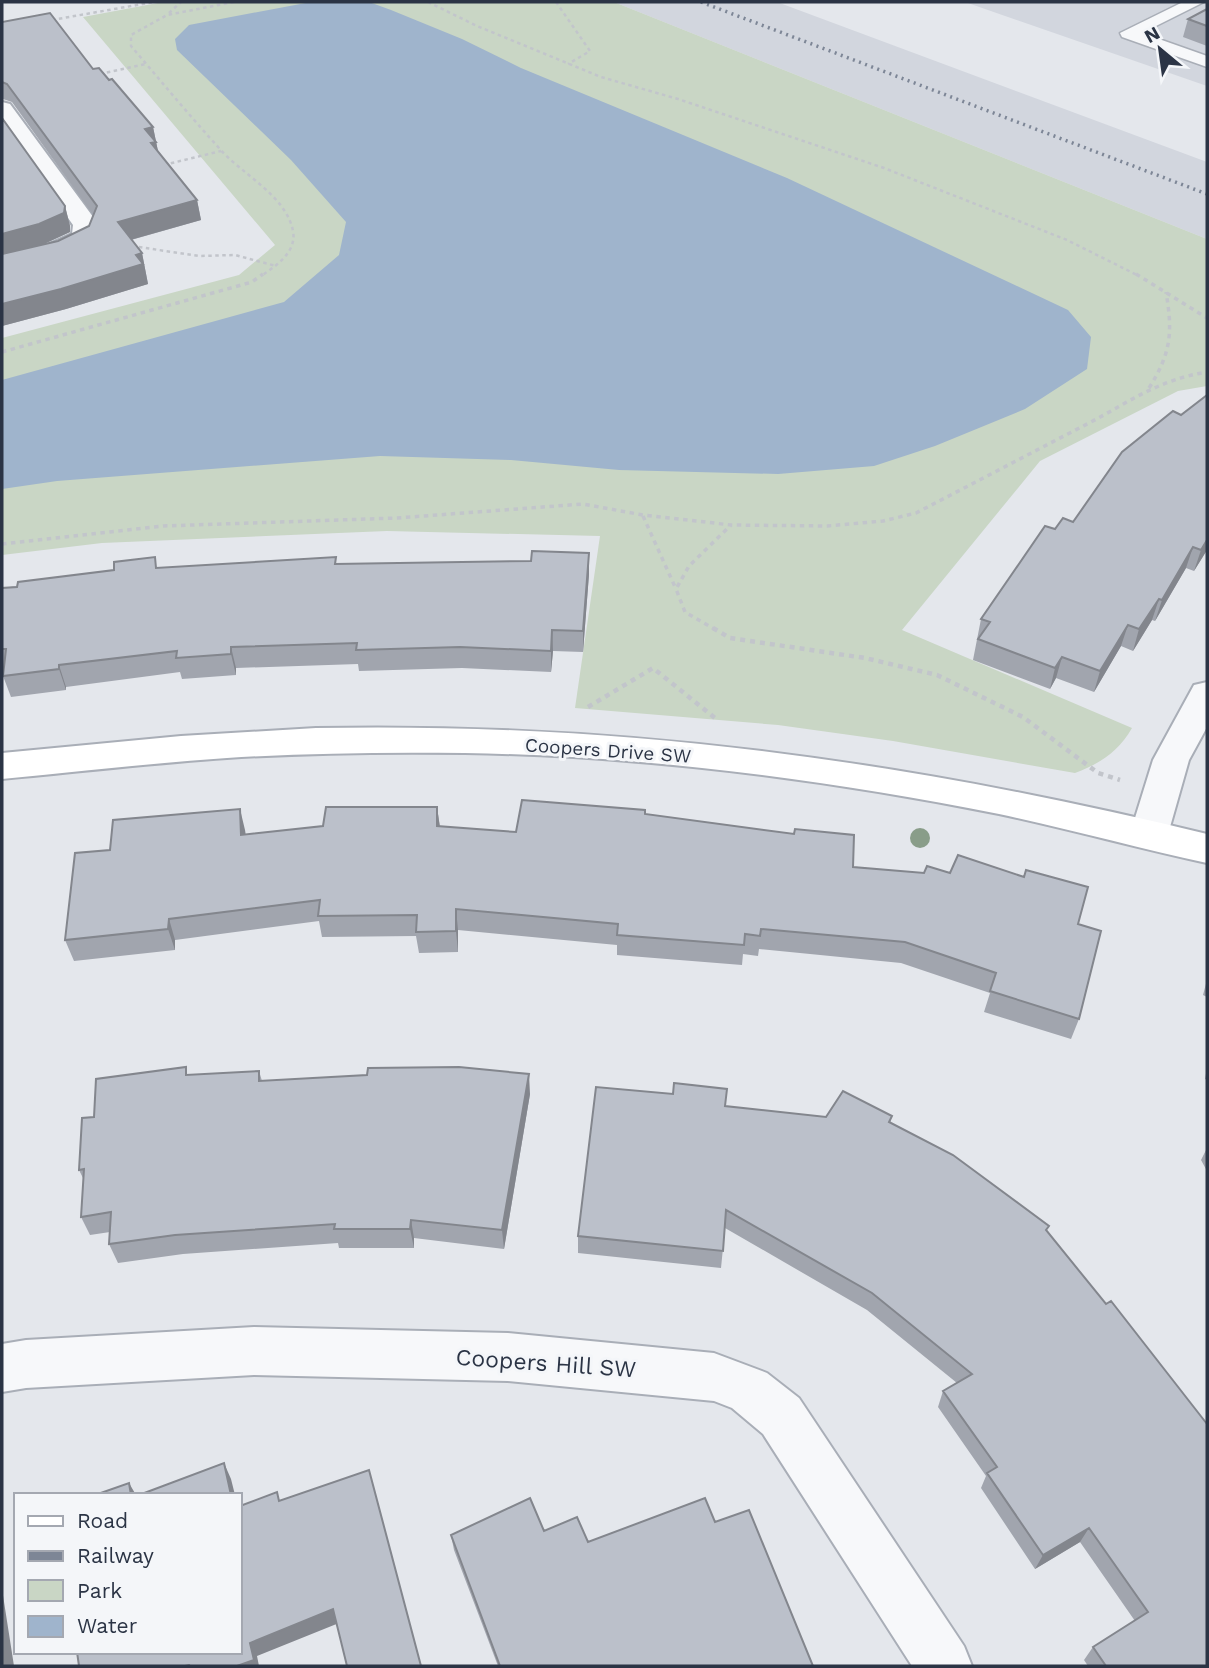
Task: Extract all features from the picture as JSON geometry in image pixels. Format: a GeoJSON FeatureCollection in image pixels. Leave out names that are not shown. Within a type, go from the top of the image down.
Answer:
{"type":"FeatureCollection","features":[{"type":"Feature","properties":{"kind":"street"},"geometry":{"type":"LineString","coordinates":[[2,109],[13,141],[86,225],[84,238],[54,252],[2,265]]}},
{"type":"Feature","properties":{"kind":"street"},"geometry":{"type":"LineString","coordinates":[[1149,834],[1171,760],[1207,694]]}},
{"type":"Feature","properties":{"kind":"street","name":"Coopers Drive SW"},"geometry":{"type":"LineString","coordinates":[[2,766],[135,751],[361,740],[528,743],[833,770],[1149,834],[1207,849]]}},
{"type":"Feature","properties":{"kind":"street","name":"Coopers Hill SW"},"geometry":{"type":"LineString","coordinates":[[2,1367],[268,1352],[508,1357],[714,1377],[749,1390],[781,1416],[944,1666]]}},
{"type":"Feature","properties":{"kind":"lane"},"geometry":{"type":"LineString","coordinates":[[1196,2],[1128,33],[1207,62]]}},
{"type":"Feature","properties":{"kind":"path"},"geometry":{"type":"LineString","coordinates":[[51,20],[155,2]]}},
{"type":"Feature","properties":{"kind":"path"},"geometry":{"type":"LineString","coordinates":[[2,352],[252,282],[276,266],[292,247],[292,231],[281,205],[221,151],[131,47],[131,35],[167,15],[181,2]]}},
{"type":"Feature","properties":{"kind":"path"},"geometry":{"type":"LineString","coordinates":[[167,15],[234,2]]}},
{"type":"Feature","properties":{"kind":"path"},"geometry":{"type":"LineString","coordinates":[[428,2],[477,26],[601,77],[884,168],[1067,240],[1166,292],[1207,318]]}},
{"type":"Feature","properties":{"kind":"path"},"geometry":{"type":"LineString","coordinates":[[556,2],[590,51],[568,64]]}},
{"type":"Feature","properties":{"kind":"path"},"geometry":{"type":"LineString","coordinates":[[89,76],[147,64]]}},
{"type":"Feature","properties":{"kind":"path"},"geometry":{"type":"LineString","coordinates":[[154,167],[221,151]]}},
{"type":"Feature","properties":{"kind":"path"},"geometry":{"type":"LineString","coordinates":[[84,238],[199,256],[235,255],[276,266]]}},
{"type":"Feature","properties":{"kind":"path"},"geometry":{"type":"LineString","coordinates":[[1148,389],[1167,362],[1172,326],[1166,292]]}},
{"type":"Feature","properties":{"kind":"path"},"geometry":{"type":"LineString","coordinates":[[2,544],[163,526],[397,518],[583,504],[643,516],[731,525],[827,526],[883,521],[916,513],[1107,414],[1148,389],[1184,376],[1207,372]]}},
{"type":"Feature","properties":{"kind":"path"},"geometry":{"type":"LineString","coordinates":[[643,516],[685,612],[730,638],[865,658],[937,675],[1023,717],[1098,773],[1161,793]]}},
{"type":"Feature","properties":{"kind":"path"},"geometry":{"type":"LineString","coordinates":[[676,589],[689,566],[731,525]]}},
{"type":"Feature","properties":{"kind":"shaded area"},"geometry":{"type":"Polygon","coordinates":[[[614,2],[777,2],[1207,162],[1207,239],[614,2]]]}},
{"type":"Feature","properties":{"kind":"shaded area"},"geometry":{"type":"Polygon","coordinates":[[[965,2],[1207,2],[1207,86],[965,2]]]}},
{"type":"Feature","properties":{"kind":"green space"},"geometry":{"type":"Polygon","coordinates":[[[163,2],[614,2],[1207,239],[1207,386],[1178,391],[1040,461],[902,630],[1132,728],[1121,744],[1108,756],[1075,773],[893,741],[778,725],[575,708],[600,536],[387,531],[102,543],[2,555],[2,338],[239,275],[275,245],[83,17],[163,2]]]}},
{"type":"Feature","properties":{"kind":"water"},"geometry":{"type":"Polygon","coordinates":[[[311,2],[369,2],[391,10],[462,39],[521,68],[787,178],[1068,310],[1091,337],[1087,369],[1025,409],[935,446],[874,466],[778,474],[619,470],[511,460],[380,456],[57,481],[2,489],[2,380],[284,302],[339,255],[346,222],[291,160],[177,50],[175,39],[189,25],[311,2]]]}},
{"type":"Feature","properties":{"kind":"building"},"geometry":{"type":"Polygon","coordinates":[[[1207,9],[1207,26],[1188,19],[1207,9]]]}},
{"type":"Feature","properties":{"kind":"building"},"geometry":{"type":"Polygon","coordinates":[[[50,13],[93,69],[99,68],[109,80],[112,79],[153,127],[145,129],[156,142],[151,143],[197,200],[118,222],[142,253],[136,255],[143,264],[2,304],[2,254],[58,241],[89,226],[97,206],[7,84],[2,82],[2,22],[50,13]]]}},
{"type":"Feature","properties":{"kind":"building"},"geometry":{"type":"Polygon","coordinates":[[[2,118],[65,206],[64,213],[39,224],[2,234],[2,118]]]}},
{"type":"Feature","properties":{"kind":"building"},"geometry":{"type":"Polygon","coordinates":[[[1207,395],[1207,540],[1201,550],[1193,547],[1162,600],[1159,599],[1139,629],[1128,625],[1100,671],[1062,657],[1055,668],[978,639],[990,622],[981,619],[1045,526],[1055,529],[1063,518],[1073,522],[1122,452],[1173,411],[1181,415],[1207,395]]]}},
{"type":"Feature","properties":{"kind":"building"},"geometry":{"type":"Polygon","coordinates":[[[532,551],[589,553],[583,631],[552,630],[551,651],[460,647],[356,650],[357,643],[231,647],[231,654],[176,658],[177,651],[59,665],[59,669],[3,676],[6,649],[2,649],[2,588],[17,587],[18,582],[114,570],[114,562],[155,557],[156,568],[336,557],[335,564],[531,561],[532,551]]]}},
{"type":"Feature","properties":{"kind":"building"},"geometry":{"type":"Polygon","coordinates":[[[522,800],[645,810],[645,814],[794,834],[795,829],[854,835],[853,867],[924,873],[927,866],[950,873],[958,855],[1024,877],[1026,870],[1088,887],[1078,924],[1101,931],[1079,1019],[990,991],[996,973],[905,942],[761,929],[760,936],[745,934],[744,945],[617,935],[618,924],[456,909],[456,931],[416,932],[417,915],[318,916],[320,900],[169,919],[168,929],[65,940],[75,853],[110,850],[113,820],[240,809],[241,835],[323,826],[326,807],[437,807],[437,826],[516,832],[522,800]]]}},
{"type":"Feature","properties":{"kind":"building"},"geometry":{"type":"Polygon","coordinates":[[[186,1067],[186,1075],[259,1071],[259,1081],[367,1075],[368,1068],[459,1067],[529,1074],[502,1230],[411,1220],[410,1229],[334,1229],[335,1224],[175,1235],[109,1244],[111,1212],[81,1217],[84,1169],[79,1170],[82,1118],[94,1117],[96,1079],[186,1067]]]}},
{"type":"Feature","properties":{"kind":"building"},"geometry":{"type":"Polygon","coordinates":[[[674,1083],[727,1089],[725,1106],[826,1117],[843,1091],[892,1116],[889,1122],[953,1155],[1049,1226],[1046,1230],[1106,1304],[1111,1301],[1207,1424],[1207,1666],[1106,1666],[1093,1647],[1148,1612],[1089,1528],[1043,1555],[987,1473],[997,1467],[943,1391],[972,1374],[872,1293],[726,1210],[723,1251],[578,1236],[596,1087],[673,1094],[674,1083]]]}},
{"type":"Feature","properties":{"kind":"building"},"geometry":{"type":"Polygon","coordinates":[[[224,1463],[231,1493],[144,1493],[224,1463]]]}},
{"type":"Feature","properties":{"kind":"building"},"geometry":{"type":"Polygon","coordinates":[[[369,1470],[421,1666],[347,1666],[333,1609],[250,1643],[254,1660],[237,1666],[79,1666],[77,1654],[242,1654],[242,1505],[277,1492],[279,1501],[369,1470]]]}},
{"type":"Feature","properties":{"kind":"building"},"geometry":{"type":"Polygon","coordinates":[[[129,1483],[131,1493],[101,1493],[129,1483]]]}},
{"type":"Feature","properties":{"kind":"building"},"geometry":{"type":"Polygon","coordinates":[[[530,1498],[544,1531],[577,1517],[588,1542],[705,1498],[715,1522],[749,1510],[813,1666],[500,1666],[451,1535],[530,1498]]]}},
{"type":"Feature","properties":{"kind":"railway"},"geometry":{"type":"LineString","coordinates":[[701,2],[1207,194]]}}]}
